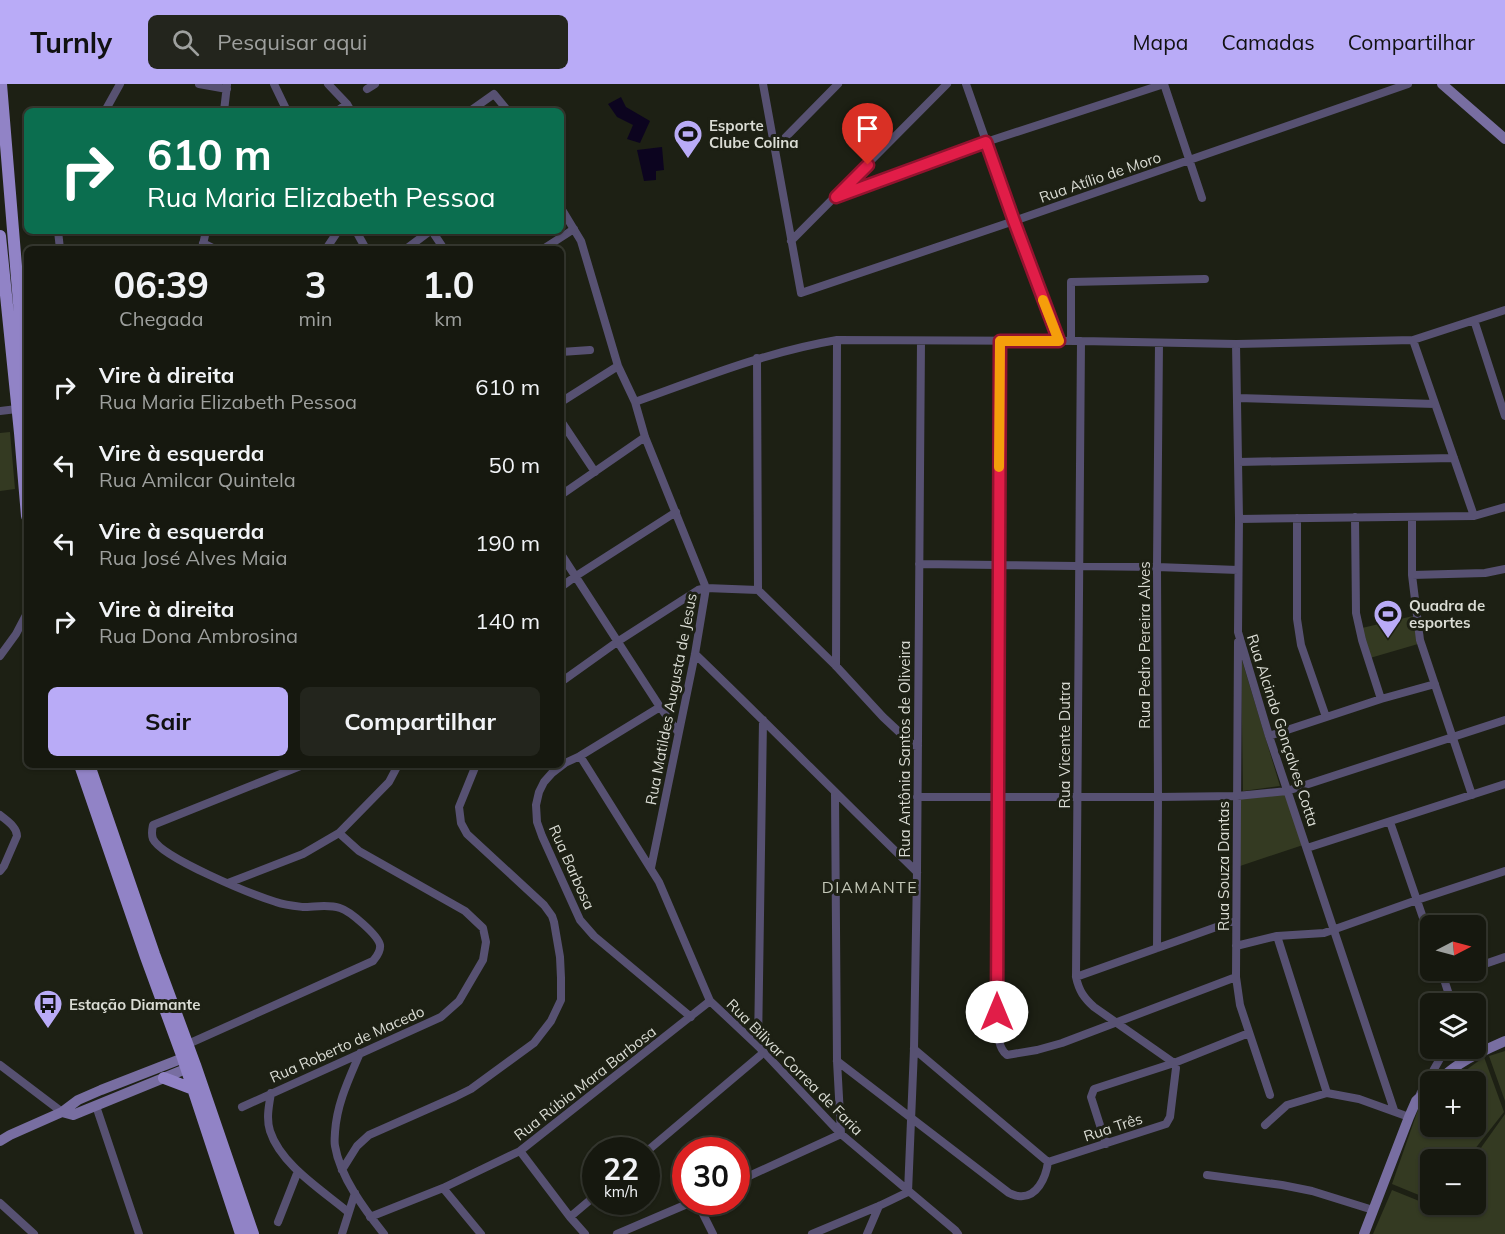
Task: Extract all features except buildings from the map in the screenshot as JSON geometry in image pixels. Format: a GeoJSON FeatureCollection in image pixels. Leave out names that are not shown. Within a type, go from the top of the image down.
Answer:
{"type":"FeatureCollection","features":[{"type":"Feature","properties":{"kind":"main road"},"geometry":{"type":"LineString","coordinates":[[3,87],[2,133],[24,368]]}},
{"type":"Feature","properties":{"kind":"main road"},"geometry":{"type":"LineString","coordinates":[[0,236],[24,457]]}},
{"type":"Feature","properties":{"kind":"main road"},"geometry":{"type":"LineString","coordinates":[[81,768],[142,946],[189,1058],[193,1089],[241,1234]]}},
{"type":"Feature","properties":{"kind":"main road"},"geometry":{"type":"LineString","coordinates":[[90,768],[189,1058],[253,1234]]}},
{"type":"Feature","properties":{"kind":"main road"},"geometry":{"type":"LineString","coordinates":[[164,1078],[193,1089]]}},
{"type":"Feature","properties":{"kind":"street"},"geometry":{"type":"LineString","coordinates":[[107,108],[120,84]]}},
{"type":"Feature","properties":{"kind":"street"},"geometry":{"type":"LineString","coordinates":[[199,84],[227,87],[224,108]]}},
{"type":"Feature","properties":{"kind":"street"},"geometry":{"type":"LineString","coordinates":[[274,84],[286,108]]}},
{"type":"Feature","properties":{"kind":"street"},"geometry":{"type":"LineString","coordinates":[[328,84],[349,107]]}},
{"type":"Feature","properties":{"kind":"street"},"geometry":{"type":"LineString","coordinates":[[367,89],[375,84]]}},
{"type":"Feature","properties":{"kind":"street"},"geometry":{"type":"LineString","coordinates":[[763,84],[791,241]]}},
{"type":"Feature","properties":{"kind":"street"},"geometry":{"type":"LineString","coordinates":[[775,148],[838,84]]}},
{"type":"Feature","properties":{"kind":"street"},"geometry":{"type":"LineString","coordinates":[[791,241],[948,84]]}},
{"type":"Feature","properties":{"kind":"street"},"geometry":{"type":"LineString","coordinates":[[966,84],[1059,341]]}},
{"type":"Feature","properties":{"kind":"street"},"geometry":{"type":"LineString","coordinates":[[836,197],[986,142],[1164,84],[1202,198]]}},
{"type":"Feature","properties":{"kind":"street","name":"Rua Atílio de Moro"},"geometry":{"type":"LineString","coordinates":[[791,241],[801,293],[1408,84]]}},
{"type":"Feature","properties":{"kind":"street"},"geometry":{"type":"LineString","coordinates":[[1442,84],[1505,140]]}},
{"type":"Feature","properties":{"kind":"street"},"geometry":{"type":"LineString","coordinates":[[474,108],[494,94],[506,108]]}},
{"type":"Feature","properties":{"kind":"street","name":"Rua Matildes Augusta de Jesus"},"geometry":{"type":"LineString","coordinates":[[564,213],[581,241],[618,366],[635,402],[645,437],[706,588],[695,654],[651,868]]}},
{"type":"Feature","properties":{"kind":"street"},"geometry":{"type":"LineString","coordinates":[[548,246],[574,229]]}},
{"type":"Feature","properties":{"kind":"street"},"geometry":{"type":"LineString","coordinates":[[410,246],[427,234]]}},
{"type":"Feature","properties":{"kind":"street"},"geometry":{"type":"LineString","coordinates":[[1071,341],[1071,282],[1205,279]]}},
{"type":"Feature","properties":{"kind":"street"},"geometry":{"type":"LineString","coordinates":[[635,402],[757,358],[805,345],[837,340],[1236,344],[1413,340],[1505,310]]}},
{"type":"Feature","properties":{"kind":"street"},"geometry":{"type":"LineString","coordinates":[[1474,320],[1505,416]]}},
{"type":"Feature","properties":{"kind":"street"},"geometry":{"type":"LineString","coordinates":[[836,666],[837,340]]}},
{"type":"Feature","properties":{"kind":"street"},"geometry":{"type":"LineString","coordinates":[[1413,340],[1474,516]]}},
{"type":"Feature","properties":{"kind":"street","name":"Rua Antônia Santos de Oliveira"},"geometry":{"type":"LineString","coordinates":[[908,1192],[914,1048],[917,872],[921,341]]}},
{"type":"Feature","properties":{"kind":"street"},"geometry":{"type":"LineString","coordinates":[[1000,341],[997,1012],[1002,1051],[1007,1055],[1062,1043],[1236,977]]}},
{"type":"Feature","properties":{"kind":"street","name":"Rua Vicente Dutra"},"geometry":{"type":"LineString","coordinates":[[1076,977],[1078,566],[1082,341]]}},
{"type":"Feature","properties":{"kind":"street","name":"Rua Pedro Pereira Alves"},"geometry":{"type":"LineString","coordinates":[[1157,948],[1159,343]]}},
{"type":"Feature","properties":{"kind":"street","name":"Rua Alcindo Gonçalves Cotta"},"geometry":{"type":"LineString","coordinates":[[1236,344],[1238,632],[1269,736],[1394,1110]]}},
{"type":"Feature","properties":{"kind":"street"},"geometry":{"type":"LineString","coordinates":[[564,352],[590,350]]}},
{"type":"Feature","properties":{"kind":"street"},"geometry":{"type":"LineString","coordinates":[[757,358],[758,590]]}},
{"type":"Feature","properties":{"kind":"street"},"geometry":{"type":"LineString","coordinates":[[564,400],[618,366]]}},
{"type":"Feature","properties":{"kind":"street"},"geometry":{"type":"LineString","coordinates":[[1238,398],[1435,404]]}},
{"type":"Feature","properties":{"kind":"street"},"geometry":{"type":"LineString","coordinates":[[0,411],[17,409]]}},
{"type":"Feature","properties":{"kind":"street"},"geometry":{"type":"LineString","coordinates":[[564,426],[595,472]]}},
{"type":"Feature","properties":{"kind":"street"},"geometry":{"type":"LineString","coordinates":[[564,493],[645,437]]}},
{"type":"Feature","properties":{"kind":"street"},"geometry":{"type":"LineString","coordinates":[[1238,462],[1454,458]]}},
{"type":"Feature","properties":{"kind":"street"},"geometry":{"type":"LineString","coordinates":[[1239,519],[1474,516],[1505,507]]}},
{"type":"Feature","properties":{"kind":"street"},"geometry":{"type":"LineString","coordinates":[[564,586],[676,512]]}},
{"type":"Feature","properties":{"kind":"street"},"geometry":{"type":"LineString","coordinates":[[1355,517],[1356,613],[1381,699]]}},
{"type":"Feature","properties":{"kind":"street"},"geometry":{"type":"LineString","coordinates":[[1412,517],[1412,575],[1420,640],[1472,795]]}},
{"type":"Feature","properties":{"kind":"street"},"geometry":{"type":"LineString","coordinates":[[1297,518],[1297,619],[1301,645],[1326,717]]}},
{"type":"Feature","properties":{"kind":"street"},"geometry":{"type":"LineString","coordinates":[[564,558],[678,732]]}},
{"type":"Feature","properties":{"kind":"street"},"geometry":{"type":"LineString","coordinates":[[919,564],[1238,570]]}},
{"type":"Feature","properties":{"kind":"street"},"geometry":{"type":"LineString","coordinates":[[1412,575],[1485,573],[1505,569]]}},
{"type":"Feature","properties":{"kind":"street"},"geometry":{"type":"LineString","coordinates":[[564,680],[617,642],[698,590],[706,588],[758,590],[836,666],[883,717],[913,745],[918,746]]}},
{"type":"Feature","properties":{"kind":"street"},"geometry":{"type":"LineString","coordinates":[[0,656],[24,619]]}},
{"type":"Feature","properties":{"kind":"street","name":"Rua Souza Dantas"},"geometry":{"type":"LineString","coordinates":[[1238,632],[1236,977],[1240,1005],[1270,1095]]}},
{"type":"Feature","properties":{"kind":"street"},"geometry":{"type":"LineString","coordinates":[[695,654],[917,872]]}},
{"type":"Feature","properties":{"kind":"street"},"geometry":{"type":"LineString","coordinates":[[1269,736],[1381,699],[1435,684]]}},
{"type":"Feature","properties":{"kind":"street","name":"Rua Barbosa"},"geometry":{"type":"LineString","coordinates":[[564,765],[660,707]]}},
{"type":"Feature","properties":{"kind":"street"},"geometry":{"type":"LineString","coordinates":[[660,1139],[761,1049],[763,720]]}},
{"type":"Feature","properties":{"kind":"street"},"geometry":{"type":"LineString","coordinates":[[917,796],[998,798],[1237,796],[1287,790],[1505,720]]}},
{"type":"Feature","properties":{"kind":"street","name":"Rua Bilivar Correa de Faria"},"geometry":{"type":"LineString","coordinates":[[580,756],[659,882],[710,1001],[761,1049],[841,1134],[958,1234]]}},
{"type":"Feature","properties":{"kind":"street"},"geometry":{"type":"LineString","coordinates":[[0,1141],[62,1112],[78,1100],[189,1058],[373,962],[379,954],[380,945],[375,936],[356,918],[342,909],[277,903],[176,858],[153,840],[151,831],[153,825],[296,768]]}},
{"type":"Feature","properties":{"kind":"street"},"geometry":{"type":"LineString","coordinates":[[228,883],[303,854],[339,833],[389,782],[396,768]]}},
{"type":"Feature","properties":{"kind":"street"},"geometry":{"type":"LineString","coordinates":[[342,1170],[357,1146],[369,1135],[471,1089],[534,1043],[551,1021],[561,1000],[560,957],[554,922],[549,911],[467,834],[461,823],[459,807],[475,768]]}},
{"type":"Feature","properties":{"kind":"street","name":"Rua Barbosa"},"geometry":{"type":"LineString","coordinates":[[559,768],[544,782],[539,792],[536,805],[537,822],[580,920],[594,936],[690,1017]]}},
{"type":"Feature","properties":{"kind":"street"},"geometry":{"type":"LineString","coordinates":[[1307,848],[1505,784]]}},
{"type":"Feature","properties":{"kind":"street"},"geometry":{"type":"LineString","coordinates":[[750,1176],[841,1134],[837,1061],[835,793]]}},
{"type":"Feature","properties":{"kind":"street"},"geometry":{"type":"LineString","coordinates":[[0,815],[17,832],[0,871]]}},
{"type":"Feature","properties":{"kind":"street"},"geometry":{"type":"LineString","coordinates":[[1390,822],[1422,915]]}},
{"type":"Feature","properties":{"kind":"street","name":"Rua Roberto de Macedo"},"geometry":{"type":"LineString","coordinates":[[242,1107],[441,1017],[459,1001],[483,960],[486,942],[483,928],[465,911],[359,851],[339,833]]}},
{"type":"Feature","properties":{"kind":"street"},"geometry":{"type":"LineString","coordinates":[[1236,946],[1277,936],[1324,933],[1505,871]]}},
{"type":"Feature","properties":{"kind":"street"},"geometry":{"type":"LineString","coordinates":[[1174,1063],[1094,1007],[1084,998],[1078,988],[1076,977],[1236,920]]}},
{"type":"Feature","properties":{"kind":"street"},"geometry":{"type":"LineString","coordinates":[[1277,936],[1327,1094]]}},
{"type":"Feature","properties":{"kind":"street"},"geometry":{"type":"LineString","coordinates":[[1486,964],[1505,957]]}},
{"type":"Feature","properties":{"kind":"street","name":"Rua Rúbia Mara Barbosa"},"geometry":{"type":"LineString","coordinates":[[370,1217],[443,1188],[520,1151],[710,1001]]}},
{"type":"Feature","properties":{"kind":"street"},"geometry":{"type":"LineString","coordinates":[[1106,1144],[1091,1097],[1094,1089],[1174,1063],[1249,1033]]}},
{"type":"Feature","properties":{"kind":"street"},"geometry":{"type":"LineString","coordinates":[[1448,1071],[1465,1059],[1505,1041]]}},
{"type":"Feature","properties":{"kind":"street"},"geometry":{"type":"LineString","coordinates":[[837,1061],[997,1185],[1020,1197],[1033,1193],[1043,1181],[1048,1162],[914,1048]]}},
{"type":"Feature","properties":{"kind":"street"},"geometry":{"type":"LineString","coordinates":[[360,1053],[341,1099],[336,1118],[335,1145],[342,1170],[370,1217],[384,1234]]}},
{"type":"Feature","properties":{"kind":"street"},"geometry":{"type":"LineString","coordinates":[[0,1065],[62,1112],[73,1115],[164,1078],[189,1058]]}},
{"type":"Feature","properties":{"kind":"street"},"geometry":{"type":"LineString","coordinates":[[1364,1234],[1409,1117],[1440,1059]]}},
{"type":"Feature","properties":{"kind":"street","name":"Rua Três"},"geometry":{"type":"LineString","coordinates":[[1048,1162],[1166,1124],[1170,1117],[1176,1068],[1174,1063]]}},
{"type":"Feature","properties":{"kind":"street"},"geometry":{"type":"LineString","coordinates":[[271,1093],[268,1121],[270,1131],[280,1150],[298,1171],[348,1212]]}},
{"type":"Feature","properties":{"kind":"street"},"geometry":{"type":"LineString","coordinates":[[1265,1125],[1287,1105],[1327,1094],[1359,1099],[1409,1117]]}},
{"type":"Feature","properties":{"kind":"street"},"geometry":{"type":"LineString","coordinates":[[1416,1101],[1420,1097]]}},
{"type":"Feature","properties":{"kind":"street"},"geometry":{"type":"LineString","coordinates":[[96,1106],[139,1234]]}},
{"type":"Feature","properties":{"kind":"street"},"geometry":{"type":"LineString","coordinates":[[520,1151],[585,1234]]}},
{"type":"Feature","properties":{"kind":"street"},"geometry":{"type":"LineString","coordinates":[[278,1222],[298,1171]]}},
{"type":"Feature","properties":{"kind":"street"},"geometry":{"type":"LineString","coordinates":[[1207,1175],[1312,1191],[1373,1210]]}},
{"type":"Feature","properties":{"kind":"street"},"geometry":{"type":"LineString","coordinates":[[443,1188],[481,1234]]}},
{"type":"Feature","properties":{"kind":"street"},"geometry":{"type":"LineString","coordinates":[[812,1234],[908,1192]]}},
{"type":"Feature","properties":{"kind":"street"},"geometry":{"type":"LineString","coordinates":[[342,1234],[355,1193]]}},
{"type":"Feature","properties":{"kind":"street"},"geometry":{"type":"LineString","coordinates":[[0,1203],[34,1234]]}},
{"type":"Feature","properties":{"kind":"street"},"geometry":{"type":"LineString","coordinates":[[867,1234],[879,1206]]}},
{"type":"Feature","properties":{"kind":"street"},"geometry":{"type":"LineString","coordinates":[[570,1217],[582,1207]]}},
{"type":"Feature","properties":{"kind":"street"},"geometry":{"type":"LineString","coordinates":[[617,1234],[672,1211]]}},
{"type":"Feature","properties":{"kind":"street"},"geometry":{"type":"LineString","coordinates":[[702,1215],[713,1234]]}},
{"type":"Feature","properties":{"kind":"green space"},"geometry":{"type":"Polygon","coordinates":[[[10,432],[15,489],[0,491],[0,433],[10,432]]]}},
{"type":"Feature","properties":{"kind":"green space"},"geometry":{"type":"Polygon","coordinates":[[[1413,616],[1418,644],[1370,658],[1362,628],[1413,616]]]}},
{"type":"Feature","properties":{"kind":"green space"},"geometry":{"type":"Polygon","coordinates":[[[1241,657],[1280,786],[1243,791],[1241,657]]]}},
{"type":"Feature","properties":{"kind":"green space"},"geometry":{"type":"Polygon","coordinates":[[[1285,794],[1303,845],[1240,866],[1240,799],[1285,794]]]}},
{"type":"Feature","properties":{"kind":"green space"},"geometry":{"type":"Polygon","coordinates":[[[1505,1051],[1505,1101],[1489,1056],[1505,1051]]]}},
{"type":"Feature","properties":{"kind":"green space"},"geometry":{"type":"Polygon","coordinates":[[[1485,1059],[1504,1112],[1486,1135],[1486,1071],[1465,1071],[1485,1059]]]}},
{"type":"Feature","properties":{"kind":"green space"},"geometry":{"type":"Polygon","coordinates":[[[1420,1104],[1420,1137],[1484,1137],[1475,1149],[1420,1149],[1420,1195],[1392,1184],[1420,1104]]]}},
{"type":"Feature","properties":{"kind":"green space"},"geometry":{"type":"Polygon","coordinates":[[[1505,1114],[1505,1234],[1373,1234],[1392,1190],[1420,1201],[1420,1215],[1486,1215],[1486,1149],[1480,1149],[1505,1114]]]}},
{"type":"Feature","properties":{"kind":"shaded area"},"geometry":{"type":"Polygon","coordinates":[[[621,97],[626,107],[650,121],[640,143],[627,139],[633,125],[617,117],[608,104],[621,97]]]}},
{"type":"Feature","properties":{"kind":"shaded area"},"geometry":{"type":"Polygon","coordinates":[[[662,147],[664,170],[656,171],[656,180],[644,181],[637,150],[662,147]]]}},
{"type":"Feature","properties":{"kind":"slow traffic"},"geometry":{"type":"LineString","coordinates":[[999,467],[1000,341],[1059,341],[1043,300]]}},
{"type":"Feature","properties":{"kind":"place","name":"Esporte Clube Colina"},"geometry":{"type":"Point","coordinates":[688,160]}},
{"type":"Feature","properties":{"kind":"place","name":"Quadra de esportes"},"geometry":{"type":"Point","coordinates":[1388,640]}},
{"type":"Feature","properties":{"kind":"place","name":"Estação Diamante"},"geometry":{"type":"Point","coordinates":[48,1030]}},
{"type":"Feature","properties":{"kind":"district","name":"DIAMANTE"},"geometry":{"type":"Point","coordinates":[870,887]}},
{"type":"Feature","properties":{"kind":"route"},"geometry":{"type":"LineString","coordinates":[[868,165],[836,197],[986,142],[1059,341],[1000,341],[997,1012]]}}]}
